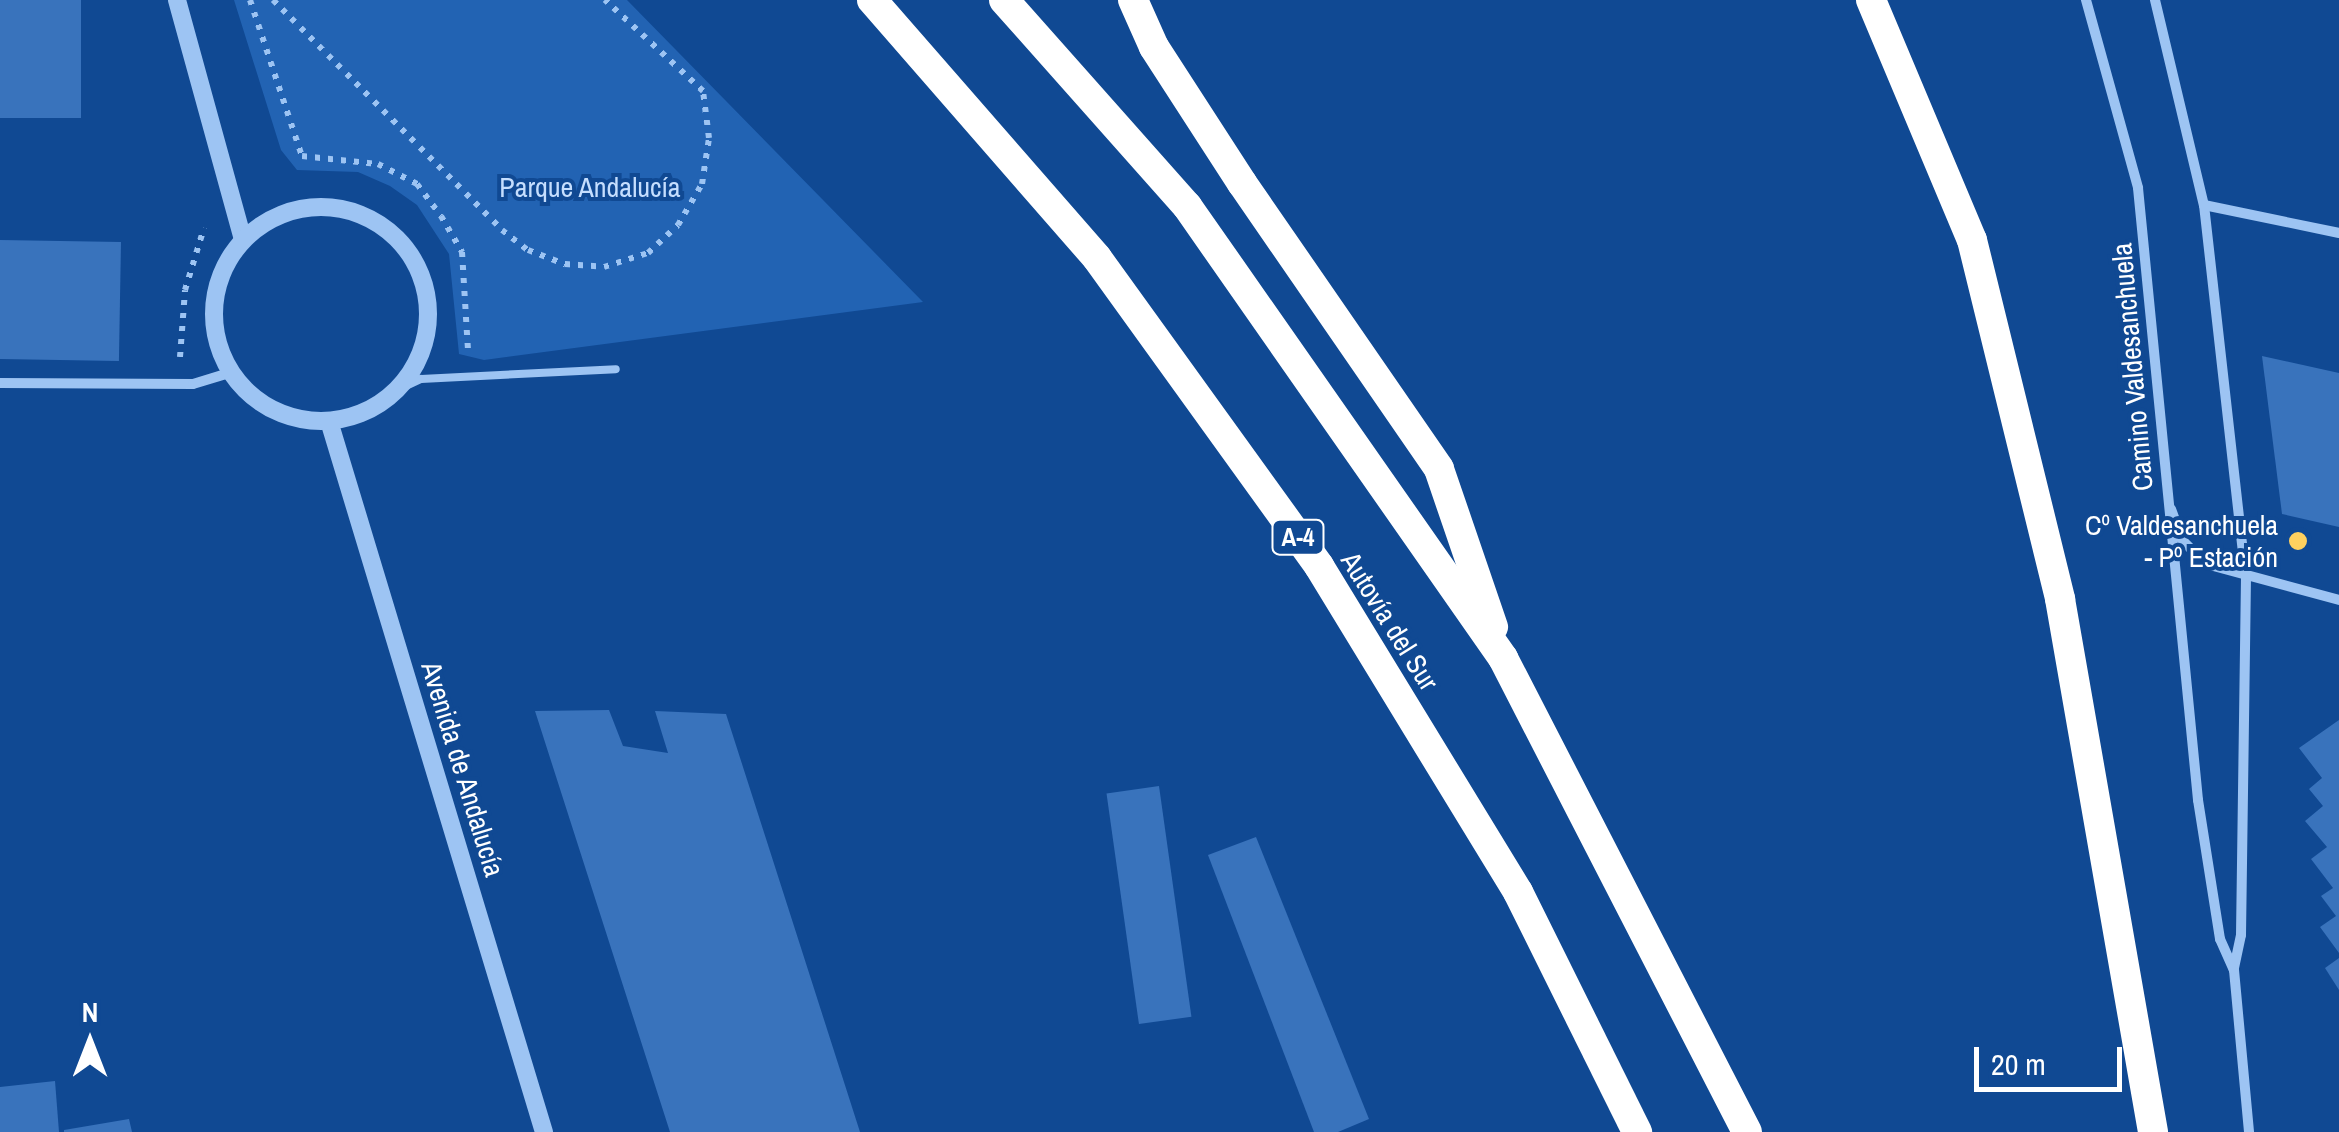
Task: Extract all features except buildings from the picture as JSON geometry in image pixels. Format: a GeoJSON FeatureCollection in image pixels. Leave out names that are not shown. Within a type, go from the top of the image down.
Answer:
{"type":"FeatureCollection","features":[{"type":"Feature","properties":{"kind":"highway","name":"Autovía del Sur"},"geometry":{"type":"LineString","coordinates":[[872,0],[1097,258],[1320,566],[1518,892],[1637,1132]]}},
{"type":"Feature","properties":{"kind":"highway"},"geometry":{"type":"LineString","coordinates":[[1004,0],[1187,206],[1503,658],[1747,1132]]}},
{"type":"Feature","properties":{"kind":"highway"},"geometry":{"type":"LineString","coordinates":[[1133,0],[1154,48],[1242,183],[1440,469],[1503,658]]}},
{"type":"Feature","properties":{"kind":"highway"},"geometry":{"type":"LineString","coordinates":[[1871,5],[1977,259],[2060,598],[2153,1132]]}},
{"type":"Feature","properties":{"kind":"street"},"geometry":{"type":"LineString","coordinates":[[176,0],[243,240]]}},
{"type":"Feature","properties":{"kind":"street","name":"Camino Valdesanchuela"},"geometry":{"type":"LineString","coordinates":[[2086,0],[2138,188],[2198,800],[2220,939],[2234,970]]}},
{"type":"Feature","properties":{"kind":"street","name":"Camino Valdesanchuela"},"geometry":{"type":"LineString","coordinates":[[2155,0],[2204,205],[2246,577],[2241,936],[2234,970],[2249,1132]]}},
{"type":"Feature","properties":{"kind":"street"},"geometry":{"type":"LineString","coordinates":[[2204,205],[2339,234]]}},
{"type":"Feature","properties":{"kind":"street"},"geometry":{"type":"LineString","coordinates":[[303,208],[341,208],[394,235],[417,265],[428,301],[424,345],[397,390],[367,412],[330,422],[268,408],[230,373],[212,320],[218,280],[243,240],[263,223],[303,208]]}},
{"type":"Feature","properties":{"kind":"street"},"geometry":{"type":"LineString","coordinates":[[0,383],[178,384],[230,373]]}},
{"type":"Feature","properties":{"kind":"street","name":"Avenida de Andalucía"},"geometry":{"type":"LineString","coordinates":[[330,422],[544,1132]]}},
{"type":"Feature","properties":{"kind":"street"},"geometry":{"type":"LineString","coordinates":[[2166,496],[2182,540],[2206,564],[2339,600]]}},
{"type":"Feature","properties":{"kind":"lane"},"geometry":{"type":"LineString","coordinates":[[397,390],[421,380],[616,369]]}},
{"type":"Feature","properties":{"kind":"path"},"geometry":{"type":"LineString","coordinates":[[250,0],[302,156],[378,164],[417,184],[462,252],[471,345],[453,378]]}},
{"type":"Feature","properties":{"kind":"path"},"geometry":{"type":"LineString","coordinates":[[273,0],[502,230],[528,250],[565,264],[604,266],[648,252],[678,226],[702,184],[709,138],[703,91],[606,0]]}},
{"type":"Feature","properties":{"kind":"path"},"geometry":{"type":"LineString","coordinates":[[178,384],[191,257],[209,220]]}},
{"type":"Feature","properties":{"kind":"green space","name":"Parque Andalucía"},"geometry":{"type":"Polygon","coordinates":[[[234,0],[627,0],[923,302],[484,360],[459,354],[449,254],[417,205],[390,186],[358,172],[297,170],[281,150],[234,0]]]}},
{"type":"Feature","properties":{"kind":"place","name":"Cº Valdesanchuela - Pº Estación"},"geometry":{"type":"Point","coordinates":[2298,541]}}]}
